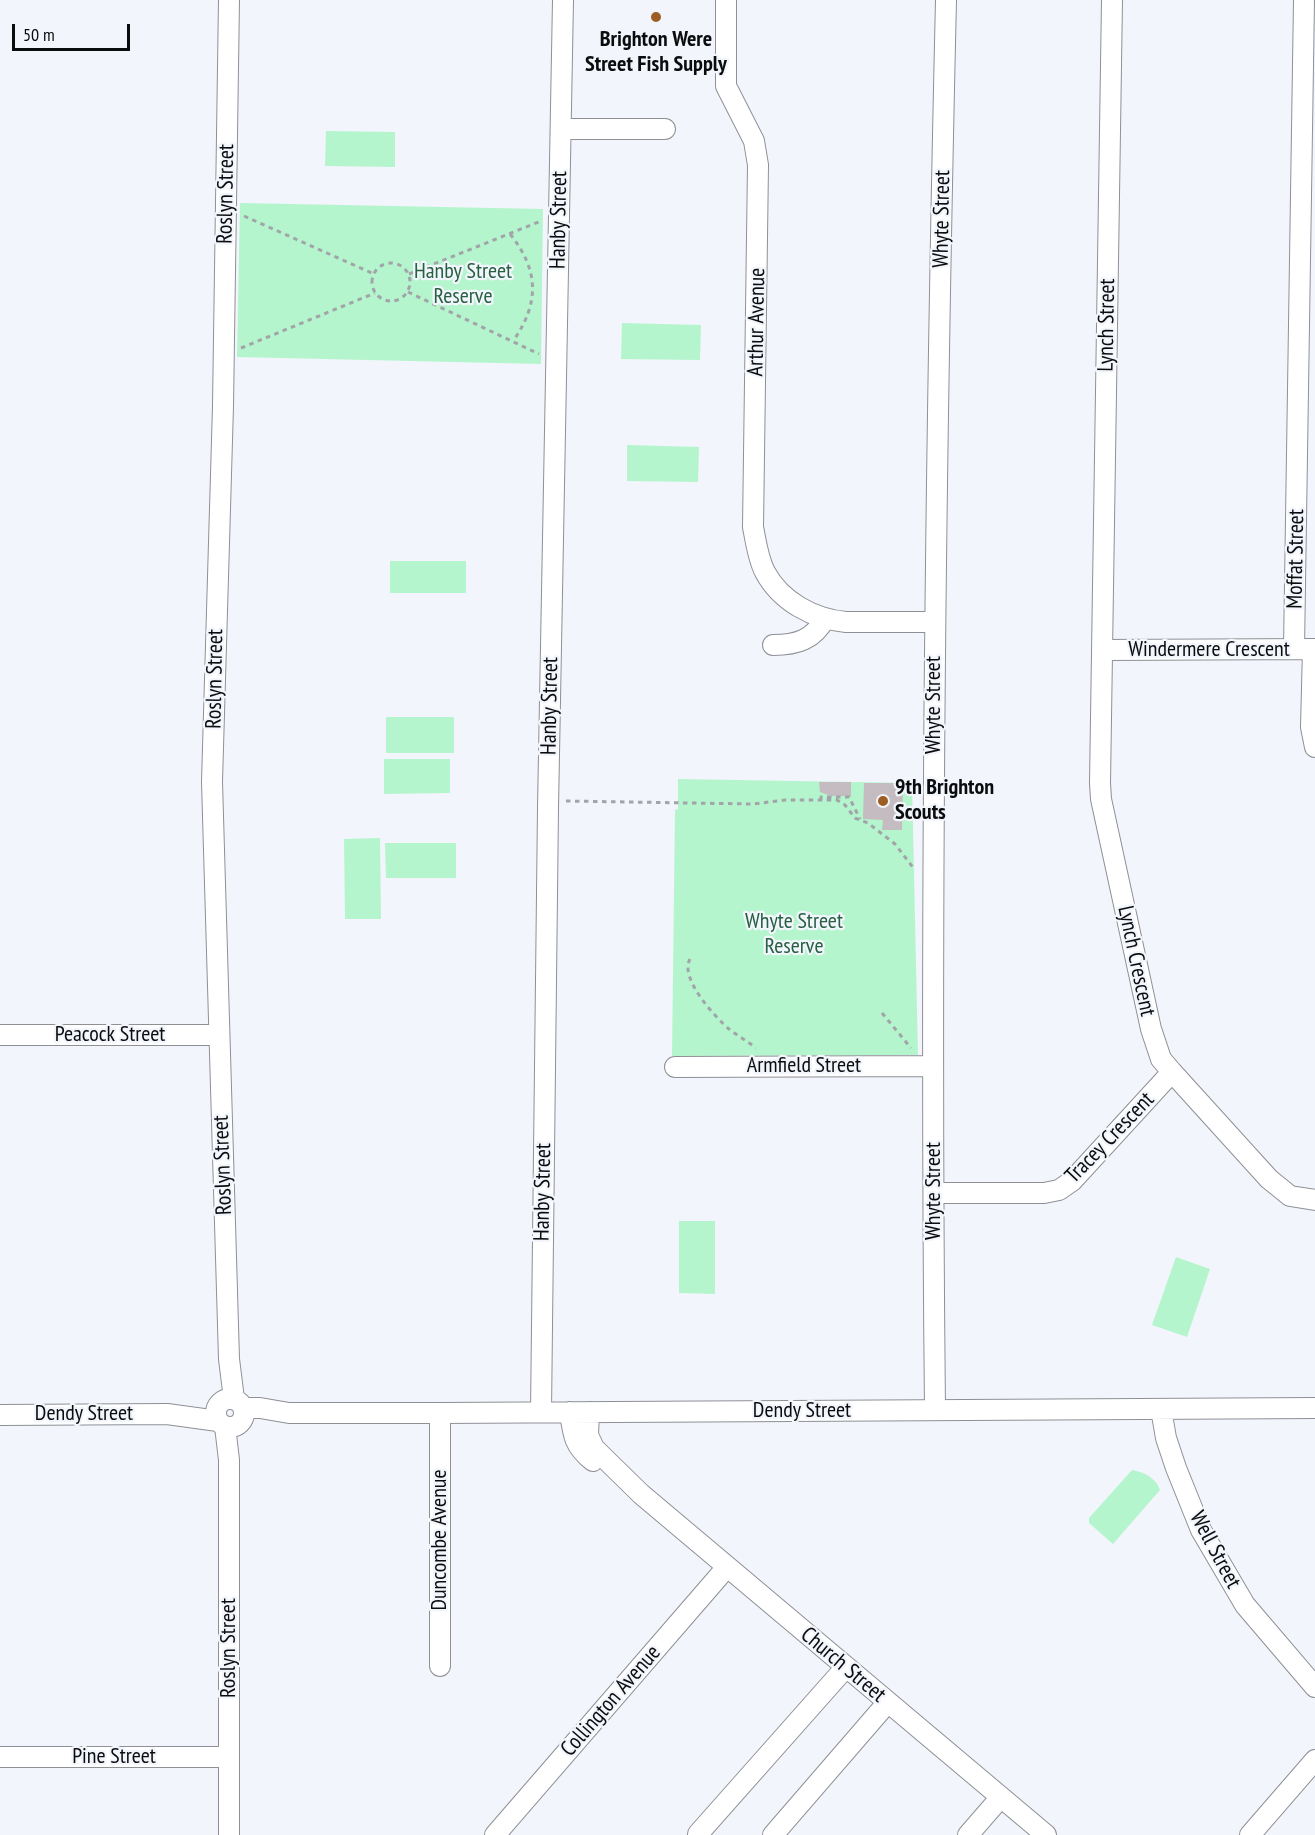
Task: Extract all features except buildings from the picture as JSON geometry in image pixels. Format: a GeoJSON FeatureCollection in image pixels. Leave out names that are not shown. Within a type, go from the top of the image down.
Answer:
{"type":"FeatureCollection","features":[{"type":"Feature","properties":{"kind":"street","name":"Roslyn Street"},"geometry":{"type":"LineString","coordinates":[[229,0],[223,406],[212,782],[230,1413],[229,1835]]}},
{"type":"Feature","properties":{"kind":"street","name":"Hanby Street"},"geometry":{"type":"LineString","coordinates":[[541,1412],[548,820],[563,0]]}},
{"type":"Feature","properties":{"kind":"street","name":"Arthur Avenue"},"geometry":{"type":"LineString","coordinates":[[726,0],[726,86],[754,141],[758,165],[753,527],[760,559],[775,587],[801,608],[825,618],[846,622],[934,622]]}},
{"type":"Feature","properties":{"kind":"street","name":"Whyte Street"},"geometry":{"type":"LineString","coordinates":[[935,1410],[934,622],[946,0]]}},
{"type":"Feature","properties":{"kind":"street","name":"Lynch Street"},"geometry":{"type":"LineString","coordinates":[[1102,650],[1112,0]]}},
{"type":"Feature","properties":{"kind":"street","name":"Moffat Street"},"geometry":{"type":"LineString","coordinates":[[1304,0],[1307,649],[1311,728],[1315,747]]}},
{"type":"Feature","properties":{"kind":"street"},"geometry":{"type":"LineString","coordinates":[[561,129],[665,129]]}},
{"type":"Feature","properties":{"kind":"street"},"geometry":{"type":"LineString","coordinates":[[773,645],[802,642],[821,627],[825,618]]}},
{"type":"Feature","properties":{"kind":"street","name":"Windermere Crescent"},"geometry":{"type":"LineString","coordinates":[[1102,650],[1307,649]]}},
{"type":"Feature","properties":{"kind":"street","name":"Lynch Crescent"},"geometry":{"type":"LineString","coordinates":[[1102,650],[1100,791],[1150,1029],[1161,1059],[1279,1188],[1290,1196],[1315,1200]]}},
{"type":"Feature","properties":{"kind":"street","name":"Peacock Street"},"geometry":{"type":"LineString","coordinates":[[0,1035],[219,1035]]}},
{"type":"Feature","properties":{"kind":"street","name":"Armfield Street"},"geometry":{"type":"LineString","coordinates":[[675,1067],[933,1066]]}},
{"type":"Feature","properties":{"kind":"street","name":"Tracey Crescent"},"geometry":{"type":"LineString","coordinates":[[935,1194],[1044,1193],[1059,1190],[1072,1180],[1172,1072]]}},
{"type":"Feature","properties":{"kind":"street","name":"Dendy Street"},"geometry":{"type":"LineString","coordinates":[[0,1414],[1315,1408]]}},
{"type":"Feature","properties":{"kind":"street","name":"Well Street"},"geometry":{"type":"LineString","coordinates":[[1161,1409],[1170,1448],[1201,1530],[1245,1605],[1311,1680]]}},
{"type":"Feature","properties":{"kind":"street","name":"Church Street"},"geometry":{"type":"LineString","coordinates":[[579,1412],[573,1435],[581,1451],[641,1494],[1046,1835]]}},
{"type":"Feature","properties":{"kind":"street","name":"Duncombe Avenue"},"geometry":{"type":"LineString","coordinates":[[440,1413],[440,1666]]}},
{"type":"Feature","properties":{"kind":"street","name":"Collington Avenue"},"geometry":{"type":"LineString","coordinates":[[495,1835],[727,1567]]}},
{"type":"Feature","properties":{"kind":"street"},"geometry":{"type":"LineString","coordinates":[[698,1834],[846,1667]]}},
{"type":"Feature","properties":{"kind":"street"},"geometry":{"type":"LineString","coordinates":[[773,1835],[888,1702]]}},
{"type":"Feature","properties":{"kind":"street","name":"Pine Street"},"geometry":{"type":"LineString","coordinates":[[0,1756],[229,1757]]}},
{"type":"Feature","properties":{"kind":"street"},"geometry":{"type":"LineString","coordinates":[[1251,1835],[1314,1760]]}},
{"type":"Feature","properties":{"kind":"street"},"geometry":{"type":"LineString","coordinates":[[968,1835],[1002,1797]]}},
{"type":"Feature","properties":{"kind":"path"},"geometry":{"type":"LineString","coordinates":[[241,214],[374,274]]}},
{"type":"Feature","properties":{"kind":"path"},"geometry":{"type":"LineString","coordinates":[[409,274],[544,220]]}},
{"type":"Feature","properties":{"kind":"path"},"geometry":{"type":"LineString","coordinates":[[510,234],[522,250],[529,265],[533,291],[527,318],[513,341]]}},
{"type":"Feature","properties":{"kind":"path"},"geometry":{"type":"LineString","coordinates":[[389,262],[401,265],[409,274],[411,280],[404,297],[393,301],[386,300],[375,293],[374,274],[377,268],[389,262]]}},
{"type":"Feature","properties":{"kind":"path"},"geometry":{"type":"LineString","coordinates":[[408,292],[542,355]]}},
{"type":"Feature","properties":{"kind":"path"},"geometry":{"type":"LineString","coordinates":[[238,350],[375,293]]}},
{"type":"Feature","properties":{"kind":"path"},"geometry":{"type":"LineString","coordinates":[[822,796],[841,802],[855,818],[881,832],[896,844],[916,872]]}},
{"type":"Feature","properties":{"kind":"path"},"geometry":{"type":"LineString","coordinates":[[566,801],[753,804],[822,796],[847,797],[861,820]]}},
{"type":"Feature","properties":{"kind":"path"},"geometry":{"type":"LineString","coordinates":[[690,959],[687,972],[694,988],[720,1020],[757,1049],[762,1066]]}},
{"type":"Feature","properties":{"kind":"path"},"geometry":{"type":"LineString","coordinates":[[882,1012],[916,1054]]}},
{"type":"Feature","properties":{"kind":"green space"},"geometry":{"type":"Polygon","coordinates":[[[326,131],[395,132],[395,167],[325,166],[326,131]]]}},
{"type":"Feature","properties":{"kind":"green space","name":"Hanby Street Reserve"},"geometry":{"type":"Polygon","coordinates":[[[240,203],[543,209],[541,364],[237,357],[240,203]]]}},
{"type":"Feature","properties":{"kind":"green space"},"geometry":{"type":"Polygon","coordinates":[[[622,323],[701,325],[700,360],[621,359],[622,323]]]}},
{"type":"Feature","properties":{"kind":"green space"},"geometry":{"type":"Polygon","coordinates":[[[627,445],[699,447],[698,482],[627,481],[627,445]]]}},
{"type":"Feature","properties":{"kind":"green space"},"geometry":{"type":"Polygon","coordinates":[[[390,561],[466,561],[466,593],[390,593],[390,561]]]}},
{"type":"Feature","properties":{"kind":"green space"},"geometry":{"type":"Polygon","coordinates":[[[386,717],[454,717],[454,753],[386,753],[386,717]]]}},
{"type":"Feature","properties":{"kind":"green space"},"geometry":{"type":"Polygon","coordinates":[[[384,759],[450,759],[450,793],[384,794],[384,759]]]}},
{"type":"Feature","properties":{"kind":"green space","name":"Whyte Street Reserve"},"geometry":{"type":"Polygon","coordinates":[[[678,779],[912,783],[918,1055],[672,1056],[675,810],[678,809],[678,779]]]}},
{"type":"Feature","properties":{"kind":"green space"},"geometry":{"type":"Polygon","coordinates":[[[380,838],[381,919],[345,919],[344,839],[380,838]]]}},
{"type":"Feature","properties":{"kind":"green space"},"geometry":{"type":"Polygon","coordinates":[[[385,843],[456,843],[456,878],[386,878],[385,843]]]}},
{"type":"Feature","properties":{"kind":"green space"},"geometry":{"type":"Polygon","coordinates":[[[679,1221],[715,1221],[715,1294],[679,1293],[679,1221]]]}},
{"type":"Feature","properties":{"kind":"green space"},"geometry":{"type":"Polygon","coordinates":[[[1176,1257],[1210,1269],[1187,1337],[1152,1325],[1176,1257]]]}},
{"type":"Feature","properties":{"kind":"green space"},"geometry":{"type":"Polygon","coordinates":[[[1132,1470],[1149,1476],[1160,1490],[1113,1544],[1089,1523],[1089,1518],[1132,1470]]]}},
{"type":"Feature","properties":{"kind":"place","name":"Brighton Were Street Fish Supply"},"geometry":{"type":"Point","coordinates":[656,17]}},
{"type":"Feature","properties":{"kind":"place","name":"9th Brighton Scouts"},"geometry":{"type":"Point","coordinates":[883,801]}}]}
